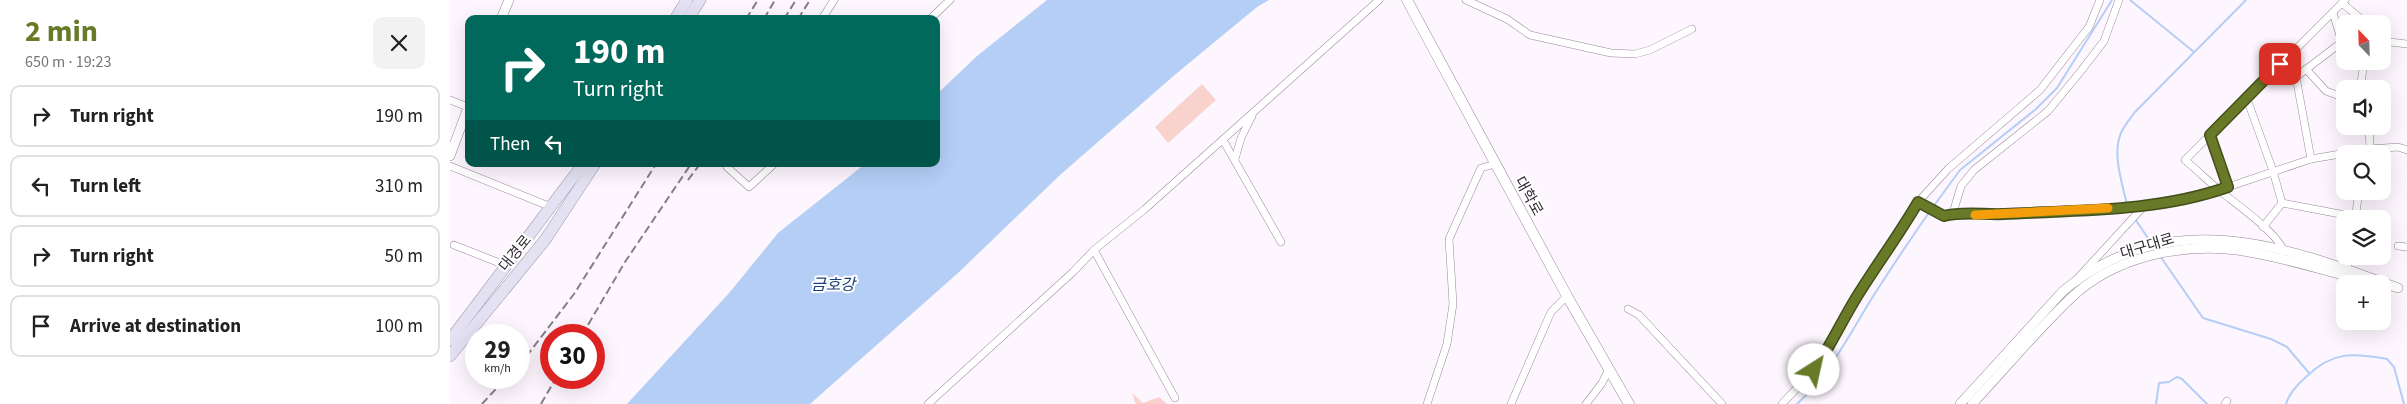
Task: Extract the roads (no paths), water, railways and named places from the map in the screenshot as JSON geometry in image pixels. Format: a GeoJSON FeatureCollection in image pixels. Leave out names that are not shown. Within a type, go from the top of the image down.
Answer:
{"type":"FeatureCollection","features":[{"type":"Feature","properties":{"kind":"main road"},"geometry":{"type":"LineString","coordinates":[[678,15],[687,0]]}},
{"type":"Feature","properties":{"kind":"main road"},"geometry":{"type":"LineString","coordinates":[[691,15],[700,0]]}},
{"type":"Feature","properties":{"kind":"main road","name":"대학로"},"geometry":{"type":"LineString","coordinates":[[1407,0],[1567,296],[1630,404]]}},
{"type":"Feature","properties":{"kind":"main road","name":"대경로"},"geometry":{"type":"LineString","coordinates":[[450,340],[581,167]]}},
{"type":"Feature","properties":{"kind":"main road","name":"대경로"},"geometry":{"type":"LineString","coordinates":[[450,356],[545,240],[593,167]]}},
{"type":"Feature","properties":{"kind":"street"},"geometry":{"type":"LineString","coordinates":[[503,15],[509,0]]}},
{"type":"Feature","properties":{"kind":"street"},"geometry":{"type":"LineString","coordinates":[[825,15],[834,0]]}},
{"type":"Feature","properties":{"kind":"street"},"geometry":{"type":"LineString","coordinates":[[934,15],[950,0]]}},
{"type":"Feature","properties":{"kind":"street"},"geometry":{"type":"LineString","coordinates":[[928,404],[1074,272],[1094,250],[1146,209],[1379,0]]}},
{"type":"Feature","properties":{"kind":"street"},"geometry":{"type":"LineString","coordinates":[[1466,0],[1507,19],[1530,35],[1611,54],[1635,54],[1650,50],[1692,29]]}},
{"type":"Feature","properties":{"kind":"street"},"geometry":{"type":"LineString","coordinates":[[1782,404],[1814,370],[1831,346],[1860,291],[1898,237],[1918,202],[1948,170],[2040,90],[2089,27],[2100,0]]}},
{"type":"Feature","properties":{"kind":"street"},"geometry":{"type":"LineString","coordinates":[[1953,213],[1958,192],[1974,170],[2048,111],[2081,71],[2104,41],[2119,0]]}},
{"type":"Feature","properties":{"kind":"street"},"geometry":{"type":"LineString","coordinates":[[2286,260],[2284,249],[2263,227],[2185,160],[2343,1],[2358,15]]}},
{"type":"Feature","properties":{"kind":"street"},"geometry":{"type":"LineString","coordinates":[[2296,77],[2342,42],[2333,13]]}},
{"type":"Feature","properties":{"kind":"street"},"geometry":{"type":"LineString","coordinates":[[2391,42],[2407,44]]}},
{"type":"Feature","properties":{"kind":"street"},"geometry":{"type":"LineString","coordinates":[[2280,64],[2296,77],[2311,159]]}},
{"type":"Feature","properties":{"kind":"street"},"geometry":{"type":"LineString","coordinates":[[2306,70],[2326,91],[2336,95]]}},
{"type":"Feature","properties":{"kind":"street"},"geometry":{"type":"LineString","coordinates":[[2246,99],[2273,171],[2282,203]]}},
{"type":"Feature","properties":{"kind":"street"},"geometry":{"type":"LineString","coordinates":[[450,100],[465,105]]}},
{"type":"Feature","properties":{"kind":"street"},"geometry":{"type":"LineString","coordinates":[[1235,159],[1241,138],[1254,112]]}},
{"type":"Feature","properties":{"kind":"street"},"geometry":{"type":"LineString","coordinates":[[450,156],[465,114]]}},
{"type":"Feature","properties":{"kind":"street"},"geometry":{"type":"LineString","coordinates":[[2210,135],[2228,187]]}},
{"type":"Feature","properties":{"kind":"street"},"geometry":{"type":"LineString","coordinates":[[1223,140],[1280,242]]}},
{"type":"Feature","properties":{"kind":"street"},"geometry":{"type":"LineString","coordinates":[[2391,147],[2407,150]]}},
{"type":"Feature","properties":{"kind":"street"},"geometry":{"type":"LineString","coordinates":[[1918,202],[1944,216],[1953,213],[1981,215],[2144,206],[2219,190],[2311,159],[2336,156]]}},
{"type":"Feature","properties":{"kind":"street"},"geometry":{"type":"LineString","coordinates":[[1427,404],[1447,344],[1452,304],[1449,239],[1480,168],[1495,164]]}},
{"type":"Feature","properties":{"kind":"street"},"geometry":{"type":"LineString","coordinates":[[450,166],[552,207]]}},
{"type":"Feature","properties":{"kind":"street"},"geometry":{"type":"LineString","coordinates":[[727,167],[749,187],[771,167]]}},
{"type":"Feature","properties":{"kind":"street"},"geometry":{"type":"LineString","coordinates":[[2282,203],[2336,214]]}},
{"type":"Feature","properties":{"kind":"street"},"geometry":{"type":"LineString","coordinates":[[2263,227],[2282,203]]}},
{"type":"Feature","properties":{"kind":"street"},"geometry":{"type":"LineString","coordinates":[[2077,279],[2144,206]]}},
{"type":"Feature","properties":{"kind":"street","name":"대구대로"},"geometry":{"type":"LineString","coordinates":[[1960,404],[2063,291],[2077,279],[2100,265],[2161,243],[2206,238],[2284,249],[2402,289]]}},
{"type":"Feature","properties":{"kind":"street"},"geometry":{"type":"LineString","coordinates":[[454,245],[507,266]]}},
{"type":"Feature","properties":{"kind":"street"},"geometry":{"type":"LineString","coordinates":[[2398,246],[2407,248]]}},
{"type":"Feature","properties":{"kind":"street","name":"대구대로"},"geometry":{"type":"LineString","coordinates":[[1972,404],[2072,298],[2112,272],[2155,255],[2196,248],[2222,249],[2286,260],[2345,275]]}},
{"type":"Feature","properties":{"kind":"street"},"geometry":{"type":"LineString","coordinates":[[1094,250],[1175,398]]}},
{"type":"Feature","properties":{"kind":"street"},"geometry":{"type":"LineString","coordinates":[[2347,269],[2348,265]]}},
{"type":"Feature","properties":{"kind":"street"},"geometry":{"type":"LineString","coordinates":[[1511,404],[1551,312],[1567,296]]}},
{"type":"Feature","properties":{"kind":"street"},"geometry":{"type":"LineString","coordinates":[[1628,309],[1639,315],[1722,404]]}},
{"type":"Feature","properties":{"kind":"street"},"geometry":{"type":"LineString","coordinates":[[1586,404],[1602,383],[1609,369]]}},
{"type":"Feature","properties":{"kind":"water","name":"금호강"},"geometry":{"type":"Polygon","coordinates":[[[1047,0],[1269,0],[1257,7],[1177,73],[1060,175],[958,273],[810,404],[627,404],[730,292],[778,233],[861,167],[940,167],[940,91],[977,56],[1047,0]]]}},
{"type":"Feature","properties":{"kind":"waterway"},"geometry":{"type":"LineString","coordinates":[[1933,207],[1960,170],[2036,109],[2057,88],[2112,0]]}},
{"type":"Feature","properties":{"kind":"waterway"},"geometry":{"type":"LineString","coordinates":[[2130,0],[2194,52]]}},
{"type":"Feature","properties":{"kind":"waterway"},"geometry":{"type":"LineString","coordinates":[[2127,204],[2117,150],[2121,133],[2134,113],[2246,0]]}},
{"type":"Feature","properties":{"kind":"waterway"},"geometry":{"type":"LineString","coordinates":[[1797,404],[1829,367],[1879,287],[1930,211]]}},
{"type":"Feature","properties":{"kind":"waterway"},"geometry":{"type":"LineString","coordinates":[[2135,219],[2152,244]]}},
{"type":"Feature","properties":{"kind":"waterway"},"geometry":{"type":"LineString","coordinates":[[2160,256],[2203,318],[2271,339],[2287,347],[2309,373]]}},
{"type":"Feature","properties":{"kind":"waterway"},"geometry":{"type":"LineString","coordinates":[[2286,404],[2295,388],[2317,368],[2335,358],[2354,355],[2387,359],[2394,367],[2404,404]]}},
{"type":"Feature","properties":{"kind":"waterway"},"geometry":{"type":"LineString","coordinates":[[2156,404],[2159,383],[2169,382],[2177,377],[2182,379],[2207,404]]}},
{"type":"Feature","properties":{"kind":"railway"},"geometry":{"type":"LineString","coordinates":[[749,15],[758,0]]}},
{"type":"Feature","properties":{"kind":"railway"},"geometry":{"type":"LineString","coordinates":[[766,15],[775,0]]}},
{"type":"Feature","properties":{"kind":"railway"},"geometry":{"type":"LineString","coordinates":[[787,15],[796,0]]}},
{"type":"Feature","properties":{"kind":"railway"},"geometry":{"type":"LineString","coordinates":[[801,15],[810,0]]}},
{"type":"Feature","properties":{"kind":"railway"},"geometry":{"type":"LineString","coordinates":[[530,352],[574,294],[654,167]]}},
{"type":"Feature","properties":{"kind":"railway"},"geometry":{"type":"LineString","coordinates":[[588,324],[625,262],[689,167]]}},
{"type":"Feature","properties":{"kind":"railway"},"geometry":{"type":"LineString","coordinates":[[688,180],[698,167]]}},
{"type":"Feature","properties":{"kind":"railway"},"geometry":{"type":"LineString","coordinates":[[482,404],[496,389]]}},
{"type":"Feature","properties":{"kind":"railway"},"geometry":{"type":"LineString","coordinates":[[541,404],[550,389]]}}]}
